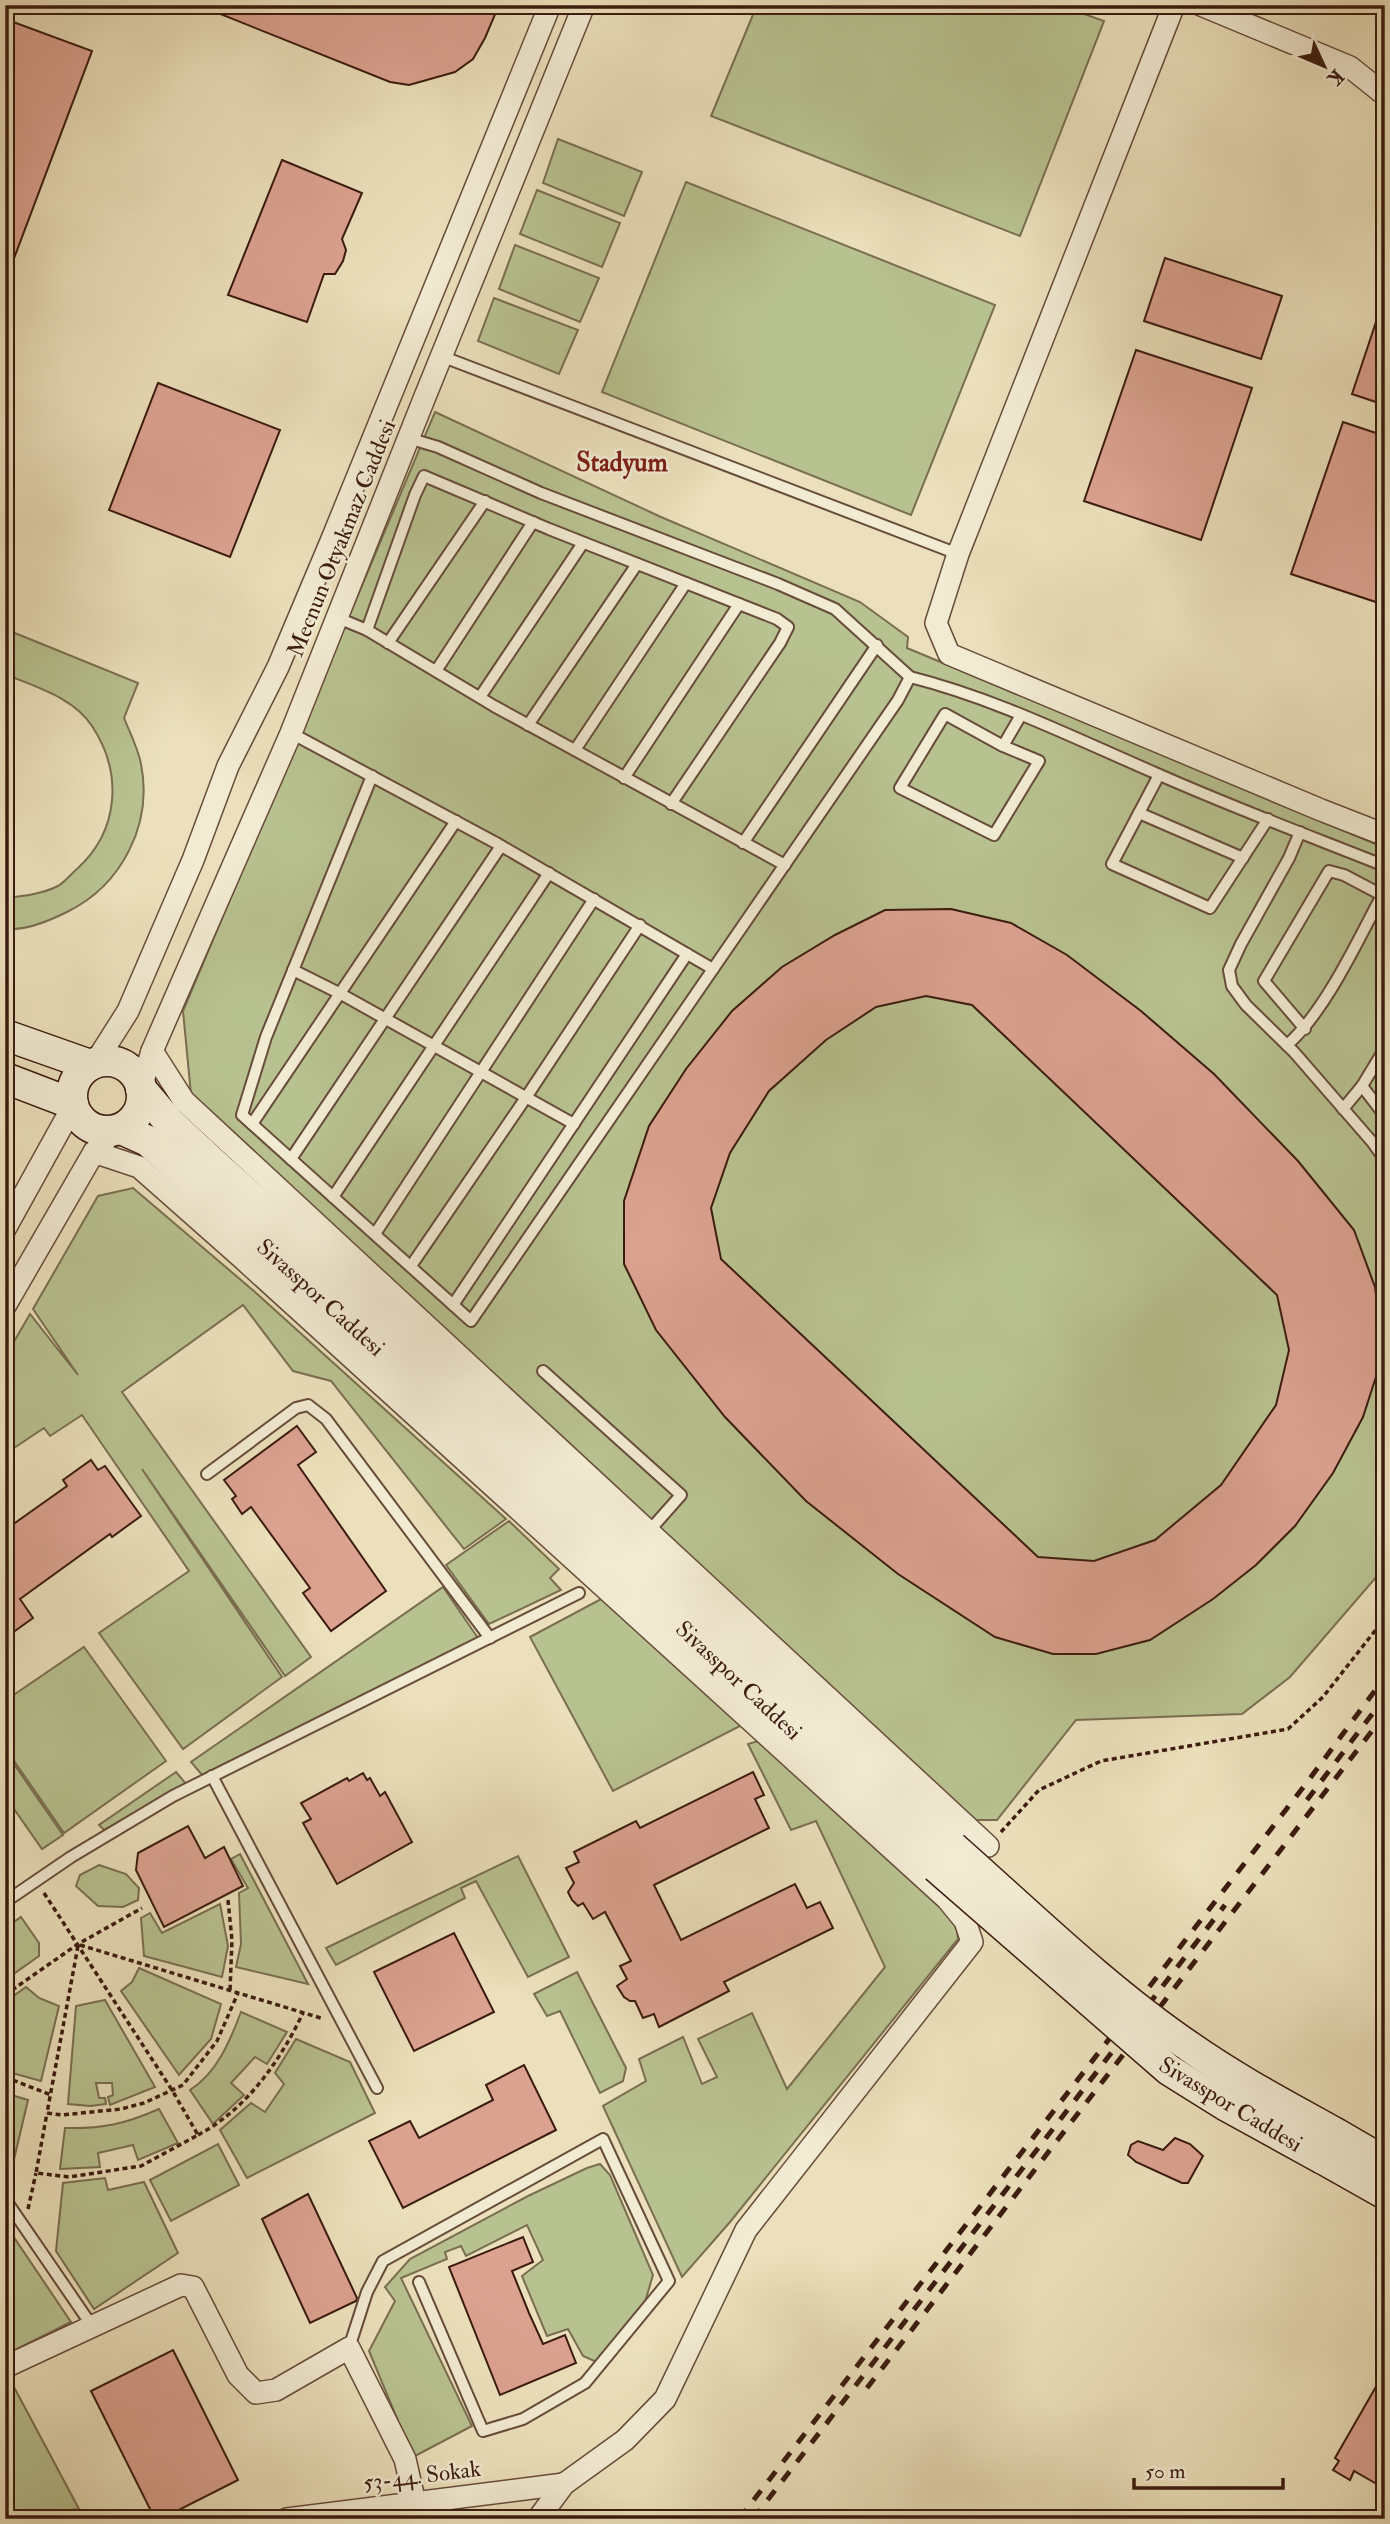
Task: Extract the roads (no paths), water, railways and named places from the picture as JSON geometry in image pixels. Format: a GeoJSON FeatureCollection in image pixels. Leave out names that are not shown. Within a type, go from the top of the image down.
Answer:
{"type":"FeatureCollection","features":[{"type":"Feature","properties":{"kind":"street","name":"Mecnun Otyakmaz Caddesi"},"geometry":{"type":"LineString","coordinates":[[93,1064],[128,1011],[193,860],[228,766],[278,667],[550,5]]}},
{"type":"Feature","properties":{"kind":"street","name":"Mecnun Otyakmaz Caddesi"},"geometry":{"type":"LineString","coordinates":[[141,1089],[152,1051],[292,733],[408,438],[584,5]]}},
{"type":"Feature","properties":{"kind":"street"},"geometry":{"type":"LineString","coordinates":[[1174,5],[958,554],[936,623],[948,654],[1385,835]]}},
{"type":"Feature","properties":{"kind":"street"},"geometry":{"type":"LineString","coordinates":[[1201,5],[1350,67],[1385,95]]}},
{"type":"Feature","properties":{"kind":"street"},"geometry":{"type":"LineString","coordinates":[[5,1035],[93,1064],[114,1062],[125,1066],[134,1074],[141,1089],[142,1100],[138,1113],[130,1123],[110,1137],[5,1306]]}},
{"type":"Feature","properties":{"kind":"street"},"geometry":{"type":"LineString","coordinates":[[152,1051],[184,1101],[988,1846]]}},
{"type":"Feature","properties":{"kind":"street"},"geometry":{"type":"LineString","coordinates":[[93,1064],[81,1073],[75,1083],[72,1094],[78,1117],[110,1137],[139,1167],[947,1899],[965,1921],[972,1942],[746,2230],[664,2399],[625,2440],[564,2484],[538,2519]]}},
{"type":"Feature","properties":{"kind":"street"},"geometry":{"type":"LineString","coordinates":[[5,1078],[73,1105]]}},
{"type":"Feature","properties":{"kind":"street","name":"Sivasspor Caddesi"},"geometry":{"type":"LineString","coordinates":[[141,1089],[178,1130],[648,1557],[945,1857],[1169,2070],[1225,2105],[1330,2146],[1385,2162]]}},
{"type":"Feature","properties":{"kind":"street"},"geometry":{"type":"LineString","coordinates":[[5,1229],[73,1105]]}},
{"type":"Feature","properties":{"kind":"street","name":"Sivasspor Caddesi"},"geometry":{"type":"LineString","coordinates":[[110,1137],[148,1141],[945,1857]]}},
{"type":"Feature","properties":{"kind":"street","name":"Sivasspor Caddesi"},"geometry":{"type":"LineString","coordinates":[[1330,2146],[1385,2194]]}},
{"type":"Feature","properties":{"kind":"street"},"geometry":{"type":"LineString","coordinates":[[5,2367],[181,2286],[193,2287],[238,2375],[256,2393],[276,2390],[349,2348],[405,2459],[415,2503]]}},
{"type":"Feature","properties":{"kind":"street","name":"53-44. Sokak"},"geometry":{"type":"LineString","coordinates":[[287,2519],[564,2484]]}},
{"type":"Feature","properties":{"kind":"lane"},"geometry":{"type":"LineString","coordinates":[[441,356],[958,554]]}},
{"type":"Feature","properties":{"kind":"lane"},"geometry":{"type":"LineString","coordinates":[[408,438],[438,447],[541,493],[778,584],[835,609],[910,677],[949,687],[1021,715],[1159,775],[1385,866]]}},
{"type":"Feature","properties":{"kind":"lane"},"geometry":{"type":"LineString","coordinates":[[367,630],[415,495],[425,476],[777,619],[788,627],[671,804]]}},
{"type":"Feature","properties":{"kind":"lane"},"geometry":{"type":"LineString","coordinates":[[388,643],[485,501]]}},
{"type":"Feature","properties":{"kind":"lane"},"geometry":{"type":"LineString","coordinates":[[436,671],[533,522]]}},
{"type":"Feature","properties":{"kind":"lane"},"geometry":{"type":"LineString","coordinates":[[480,697],[583,542]]}},
{"type":"Feature","properties":{"kind":"lane"},"geometry":{"type":"LineString","coordinates":[[528,725],[637,564]]}},
{"type":"Feature","properties":{"kind":"lane"},"geometry":{"type":"LineString","coordinates":[[575,750],[686,583]]}},
{"type":"Feature","properties":{"kind":"lane"},"geometry":{"type":"LineString","coordinates":[[624,778],[739,604]]}},
{"type":"Feature","properties":{"kind":"lane"},"geometry":{"type":"LineString","coordinates":[[338,618],[367,630],[528,725],[785,865]]}},
{"type":"Feature","properties":{"kind":"lane"},"geometry":{"type":"LineString","coordinates":[[743,843],[877,645]]}},
{"type":"Feature","properties":{"kind":"lane"},"geometry":{"type":"LineString","coordinates":[[372,776],[266,1037],[242,1115],[471,1321],[898,700],[910,677]]}},
{"type":"Feature","properties":{"kind":"lane"},"geometry":{"type":"LineString","coordinates":[[945,714],[1003,746],[1039,761],[994,835],[900,788],[945,714]]}},
{"type":"Feature","properties":{"kind":"lane"},"geometry":{"type":"LineString","coordinates":[[1003,746],[1021,715]]}},
{"type":"Feature","properties":{"kind":"lane"},"geometry":{"type":"LineString","coordinates":[[292,733],[501,846],[713,969]]}},
{"type":"Feature","properties":{"kind":"lane"},"geometry":{"type":"LineString","coordinates":[[1159,775],[1112,864],[1210,908],[1268,819]]}},
{"type":"Feature","properties":{"kind":"lane"},"geometry":{"type":"LineString","coordinates":[[1139,813],[1243,858]]}},
{"type":"Feature","properties":{"kind":"lane"},"geometry":{"type":"LineString","coordinates":[[251,1124],[456,821]]}},
{"type":"Feature","properties":{"kind":"lane"},"geometry":{"type":"LineString","coordinates":[[1300,832],[1289,858],[1229,970],[1232,986],[1246,1005],[1287,1045],[1385,1160]]}},
{"type":"Feature","properties":{"kind":"lane"},"geometry":{"type":"LineString","coordinates":[[291,1159],[501,846]]}},
{"type":"Feature","properties":{"kind":"lane"},"geometry":{"type":"LineString","coordinates":[[1287,1045],[1305,1029],[1381,895],[1344,875],[1329,871],[1264,981],[1305,1029]]}},
{"type":"Feature","properties":{"kind":"lane"},"geometry":{"type":"LineString","coordinates":[[333,1197],[549,873]]}},
{"type":"Feature","properties":{"kind":"lane"},"geometry":{"type":"LineString","coordinates":[[375,1234],[594,899]]}},
{"type":"Feature","properties":{"kind":"lane"},"geometry":{"type":"LineString","coordinates":[[411,1266],[639,925]]}},
{"type":"Feature","properties":{"kind":"lane"},"geometry":{"type":"LineString","coordinates":[[453,1305],[687,954]]}},
{"type":"Feature","properties":{"kind":"lane"},"geometry":{"type":"LineString","coordinates":[[293,970],[574,1124]]}},
{"type":"Feature","properties":{"kind":"lane"},"geometry":{"type":"LineString","coordinates":[[1343,1110],[1362,1086],[1385,1048]]}},
{"type":"Feature","properties":{"kind":"lane"},"geometry":{"type":"LineString","coordinates":[[1362,1086],[1385,1116]]}},
{"type":"Feature","properties":{"kind":"lane"},"geometry":{"type":"LineString","coordinates":[[543,1371],[681,1496],[650,1530]]}},
{"type":"Feature","properties":{"kind":"lane"},"geometry":{"type":"LineString","coordinates":[[207,1474],[296,1408],[308,1405],[326,1419],[490,1638]]}},
{"type":"Feature","properties":{"kind":"lane"},"geometry":{"type":"LineString","coordinates":[[5,1902],[173,1796],[579,1593]]}},
{"type":"Feature","properties":{"kind":"lane"},"geometry":{"type":"LineString","coordinates":[[212,1776],[377,2088]]}},
{"type":"Feature","properties":{"kind":"lane"},"geometry":{"type":"LineString","coordinates":[[349,2348],[367,2292],[383,2261],[603,2138],[669,2281],[585,2382],[523,2419],[483,2431],[419,2282]]}},
{"type":"Feature","properties":{"kind":"lane"},"geometry":{"type":"LineString","coordinates":[[5,2199],[92,2326]]}},
{"type":"Feature","properties":{"kind":"railway"},"geometry":{"type":"LineString","coordinates":[[739,2519],[1305,1785],[1385,1677]]}},
{"type":"Feature","properties":{"kind":"railway"},"geometry":{"type":"LineString","coordinates":[[1307,1800],[1385,1697]]}},
{"type":"Feature","properties":{"kind":"railway"},"geometry":{"type":"LineString","coordinates":[[867,2388],[1385,1714]]}},
{"type":"Feature","properties":{"kind":"railway"},"geometry":{"type":"LineString","coordinates":[[753,2519],[1225,1905]]}},
{"type":"Feature","properties":{"kind":"district","name":"Stadyum"},"geometry":{"type":"Point","coordinates":[622,462]}}]}
